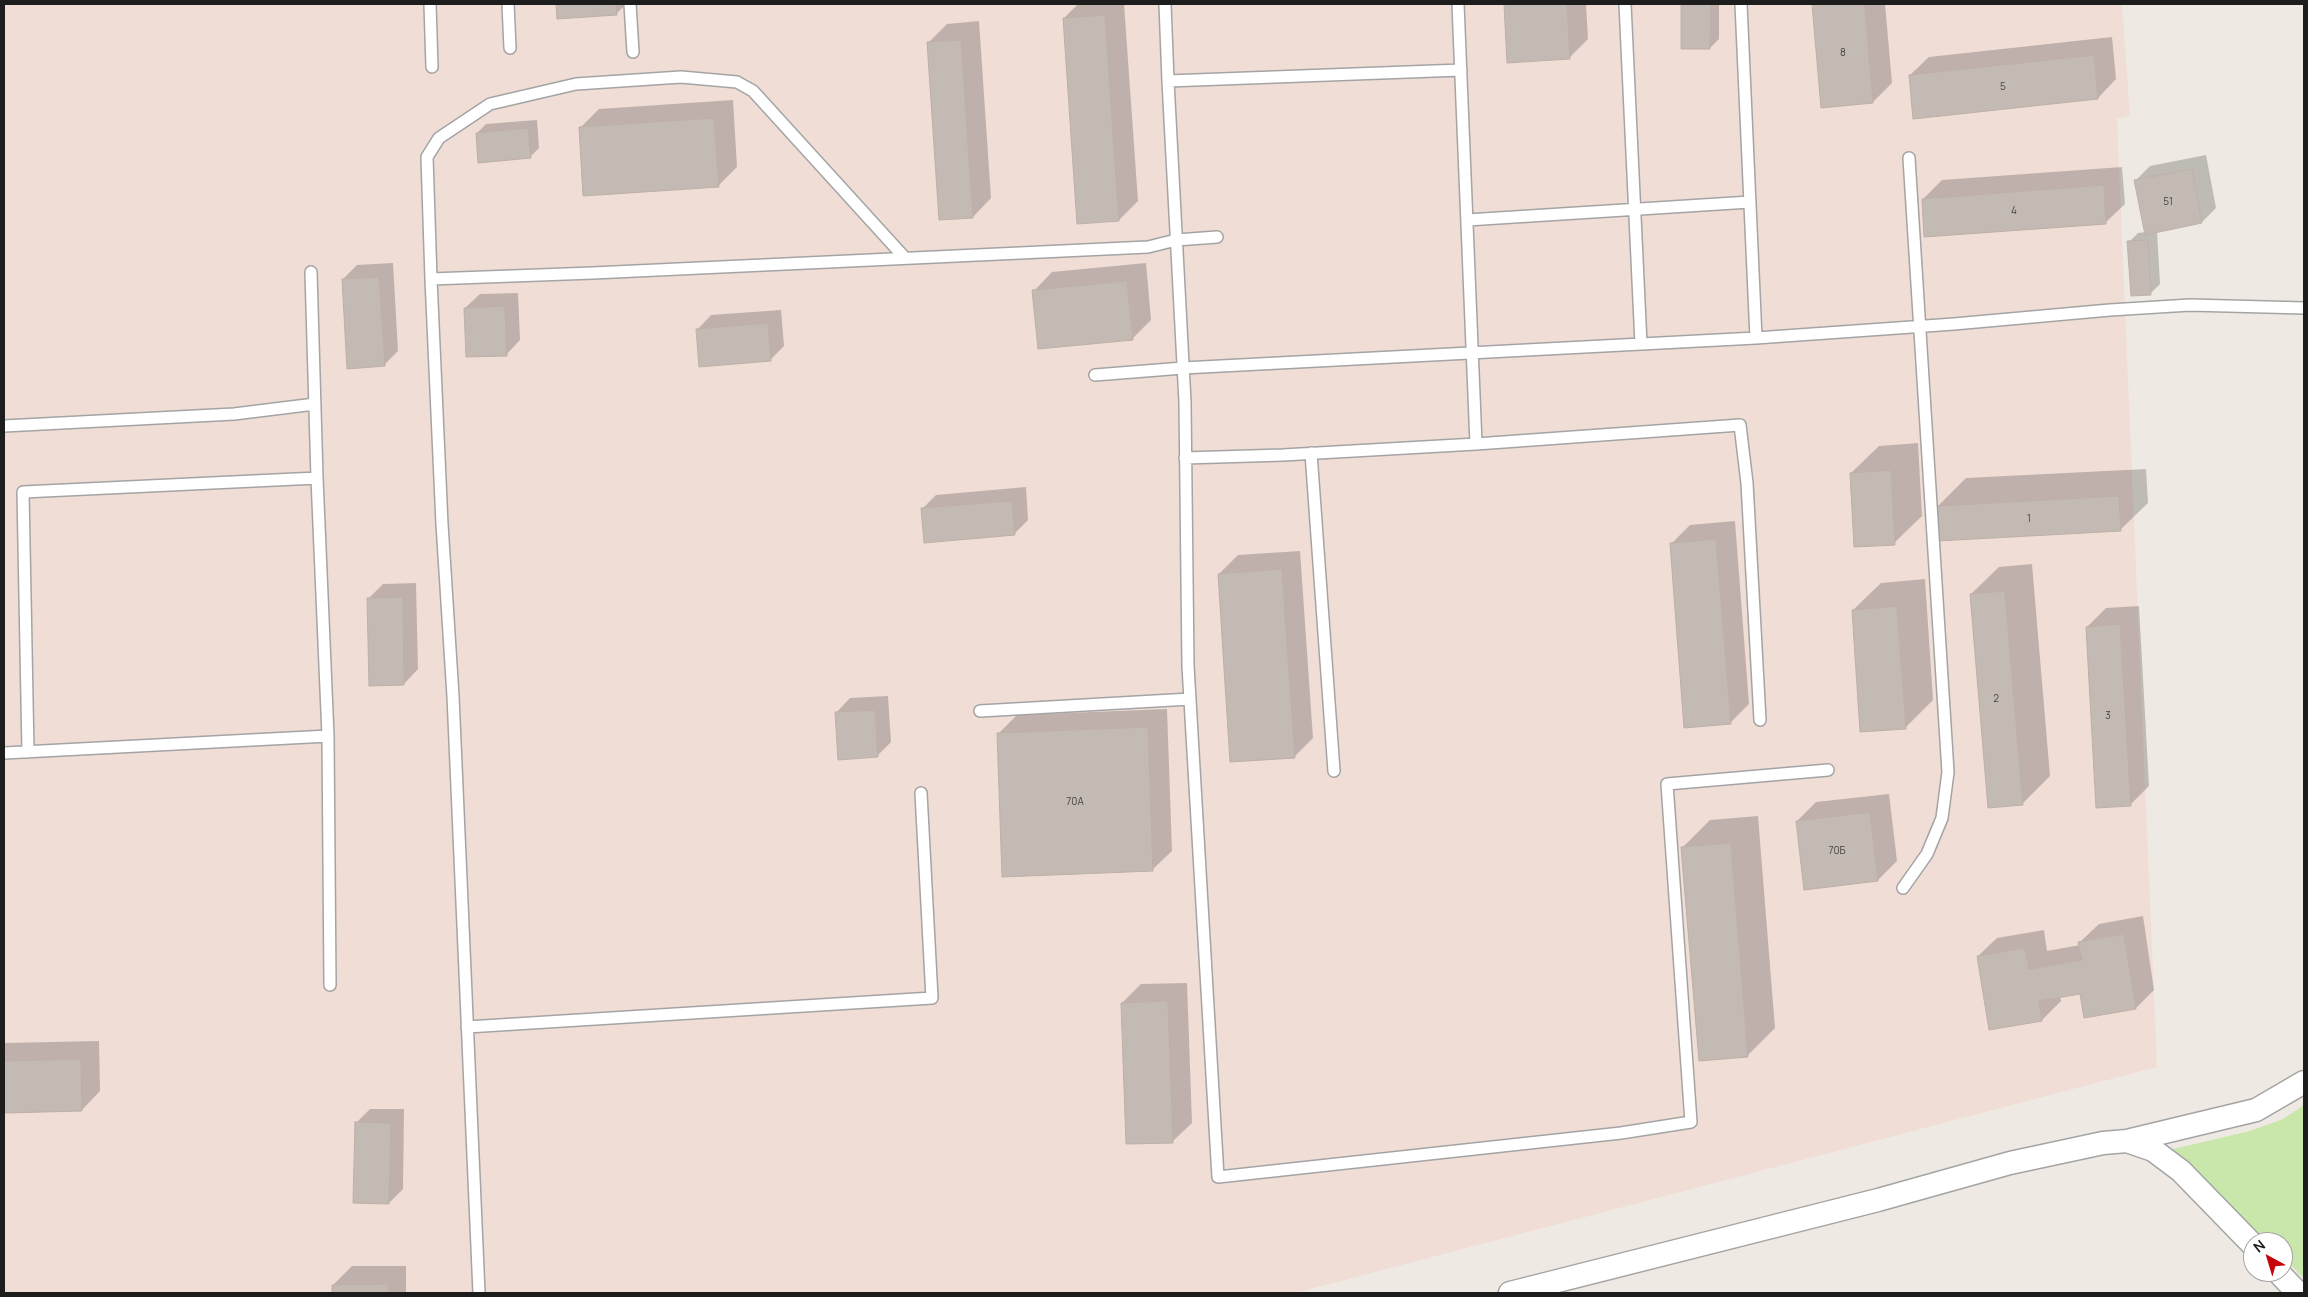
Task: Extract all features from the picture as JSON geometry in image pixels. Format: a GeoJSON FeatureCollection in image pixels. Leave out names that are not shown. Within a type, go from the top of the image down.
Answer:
{"type":"FeatureCollection","features":[{"type":"Feature","properties":{"kind":"street"},"geometry":{"type":"LineString","coordinates":[[1510,1293],[1545,1289],[2010,1163],[2103,1142],[2127,1141],[2256,1110],[2304,1082]]}},
{"type":"Feature","properties":{"kind":"street"},"geometry":{"type":"LineString","coordinates":[[2127,1141],[2153,1150],[2181,1171],[2243,1235]]}},
{"type":"Feature","properties":{"kind":"street"},"geometry":{"type":"LineString","coordinates":[[2288,1282],[2298,1293]]}},
{"type":"Feature","properties":{"kind":"lane"},"geometry":{"type":"LineString","coordinates":[[430,4],[432,67]]}},
{"type":"Feature","properties":{"kind":"lane"},"geometry":{"type":"LineString","coordinates":[[508,4],[510,48]]}},
{"type":"Feature","properties":{"kind":"lane"},"geometry":{"type":"LineString","coordinates":[[630,4],[633,52]]}},
{"type":"Feature","properties":{"kind":"lane"},"geometry":{"type":"LineString","coordinates":[[1165,4],[1183,368],[1190,700],[1218,1177],[1611,1134],[1690,1122],[1667,784],[1828,770]]}},
{"type":"Feature","properties":{"kind":"lane"},"geometry":{"type":"LineString","coordinates":[[1458,4],[1476,444]]}},
{"type":"Feature","properties":{"kind":"lane"},"geometry":{"type":"LineString","coordinates":[[1625,4],[1641,344]]}},
{"type":"Feature","properties":{"kind":"lane"},"geometry":{"type":"LineString","coordinates":[[1741,4],[1756,338]]}},
{"type":"Feature","properties":{"kind":"lane"},"geometry":{"type":"LineString","coordinates":[[1168,81],[1461,70]]}},
{"type":"Feature","properties":{"kind":"lane"},"geometry":{"type":"LineString","coordinates":[[479,1293],[453,696],[442,524],[427,157],[439,138],[490,104],[576,84],[681,77],[737,82],[753,91],[905,258]]}},
{"type":"Feature","properties":{"kind":"lane"},"geometry":{"type":"LineString","coordinates":[[1903,888],[1927,854],[1942,818],[1948,772],[1926,452],[1921,326],[1909,158]]}},
{"type":"Feature","properties":{"kind":"lane"},"geometry":{"type":"LineString","coordinates":[[1467,220],[1635,211],[1750,202]]}},
{"type":"Feature","properties":{"kind":"lane"},"geometry":{"type":"LineString","coordinates":[[431,279],[603,273],[1148,247],[1176,240],[1217,237]]}},
{"type":"Feature","properties":{"kind":"lane"},"geometry":{"type":"LineString","coordinates":[[311,272],[314,404],[328,736],[330,984]]}},
{"type":"Feature","properties":{"kind":"lane"},"geometry":{"type":"LineString","coordinates":[[1095,375],[1183,368],[1756,338],[2110,310],[2190,306],[2304,308]]}},
{"type":"Feature","properties":{"kind":"lane"},"geometry":{"type":"LineString","coordinates":[[4,426],[234,414],[314,404]]}},
{"type":"Feature","properties":{"kind":"lane"},"geometry":{"type":"LineString","coordinates":[[1185,458],[1476,444],[1740,425],[1747,482],[1760,720]]}},
{"type":"Feature","properties":{"kind":"lane"},"geometry":{"type":"LineString","coordinates":[[1311,453],[1334,771]]}},
{"type":"Feature","properties":{"kind":"lane"},"geometry":{"type":"LineString","coordinates":[[28,752],[22,492],[317,478]]}},
{"type":"Feature","properties":{"kind":"lane"},"geometry":{"type":"LineString","coordinates":[[980,711],[1190,700]]}},
{"type":"Feature","properties":{"kind":"lane"},"geometry":{"type":"LineString","coordinates":[[4,753],[328,736]]}},
{"type":"Feature","properties":{"kind":"lane"},"geometry":{"type":"LineString","coordinates":[[467,1027],[932,998],[922,792]]}},
{"type":"Feature","properties":{"kind":"shaded area"},"geometry":{"type":"Polygon","coordinates":[[[4,4],[2122,4],[2130,116],[2117,119],[2157,1067],[1295,1293],[4,1293],[4,4]]]}},
{"type":"Feature","properties":{"kind":"green space"},"geometry":{"type":"Polygon","coordinates":[[[2304,1105],[2304,1278],[2293,1268],[2293,1232],[2256,1232],[2169,1150],[2250,1131],[2283,1119],[2304,1105]]]}},
{"type":"Feature","properties":{"kind":"building"},"geometry":{"type":"Polygon","coordinates":[[[556,4],[616,4],[617,15],[557,19],[556,4]]]}},
{"type":"Feature","properties":{"kind":"building"},"geometry":{"type":"Polygon","coordinates":[[[1504,4],[1567,4],[1570,59],[1507,63],[1504,4]]]}},
{"type":"Feature","properties":{"kind":"building"},"geometry":{"type":"Polygon","coordinates":[[[1681,4],[1711,4],[1710,49],[1681,49],[1681,4]]]}},
{"type":"Feature","properties":{"kind":"building"},"geometry":{"type":"Polygon","coordinates":[[[1812,4],[1865,4],[1873,103],[1821,108],[1812,4]]]}},
{"type":"Feature","properties":{"kind":"building"},"geometry":{"type":"Polygon","coordinates":[[[1105,15],[1119,221],[1077,224],[1063,18],[1105,15]]]}},
{"type":"Feature","properties":{"kind":"building"},"geometry":{"type":"Polygon","coordinates":[[[961,40],[973,218],[939,220],[927,42],[961,40]]]}},
{"type":"Feature","properties":{"kind":"building"},"geometry":{"type":"Polygon","coordinates":[[[2094,55],[2098,99],[1913,119],[1909,75],[2094,55]]]}},
{"type":"Feature","properties":{"kind":"building"},"geometry":{"type":"Polygon","coordinates":[[[714,118],[719,187],[583,196],[579,127],[714,118]]]}},
{"type":"Feature","properties":{"kind":"building"},"geometry":{"type":"Polygon","coordinates":[[[528,128],[531,158],[478,163],[476,133],[528,128]]]}},
{"type":"Feature","properties":{"kind":"building"},"geometry":{"type":"Polygon","coordinates":[[[2192,169],[2202,223],[2145,235],[2134,180],[2192,169]]]}},
{"type":"Feature","properties":{"kind":"building"},"geometry":{"type":"Polygon","coordinates":[[[2104,185],[2106,224],[1924,237],[1922,199],[2104,185]]]}},
{"type":"Feature","properties":{"kind":"building"},"geometry":{"type":"Polygon","coordinates":[[[2148,240],[2151,295],[2131,296],[2127,241],[2148,240]]]}},
{"type":"Feature","properties":{"kind":"building"},"geometry":{"type":"Polygon","coordinates":[[[379,277],[385,366],[347,369],[342,279],[379,277]]]}},
{"type":"Feature","properties":{"kind":"building"},"geometry":{"type":"Polygon","coordinates":[[[1127,281],[1133,340],[1038,349],[1032,290],[1127,281]]]}},
{"type":"Feature","properties":{"kind":"building"},"geometry":{"type":"Polygon","coordinates":[[[505,306],[507,356],[466,357],[464,308],[505,306]]]}},
{"type":"Feature","properties":{"kind":"building"},"geometry":{"type":"Polygon","coordinates":[[[768,323],[771,361],[699,367],[696,329],[768,323]]]}},
{"type":"Feature","properties":{"kind":"building"},"geometry":{"type":"Polygon","coordinates":[[[1891,470],[1895,545],[1854,547],[1850,473],[1891,470]]]}},
{"type":"Feature","properties":{"kind":"building"},"geometry":{"type":"Polygon","coordinates":[[[2119,496],[2121,531],[1938,541],[1937,506],[2119,496]]]}},
{"type":"Feature","properties":{"kind":"building"},"geometry":{"type":"Polygon","coordinates":[[[1012,501],[1015,535],[924,543],[921,508],[1012,501]]]}},
{"type":"Feature","properties":{"kind":"building"},"geometry":{"type":"Polygon","coordinates":[[[1716,539],[1731,724],[1684,728],[1670,543],[1716,539]]]}},
{"type":"Feature","properties":{"kind":"building"},"geometry":{"type":"Polygon","coordinates":[[[1282,569],[1295,758],[1230,762],[1218,574],[1282,569]]]}},
{"type":"Feature","properties":{"kind":"building"},"geometry":{"type":"Polygon","coordinates":[[[2005,591],[2023,805],[1988,808],[1970,594],[2005,591]]]}},
{"type":"Feature","properties":{"kind":"building"},"geometry":{"type":"Polygon","coordinates":[[[403,597],[404,685],[369,686],[367,598],[403,597]]]}},
{"type":"Feature","properties":{"kind":"building"},"geometry":{"type":"Polygon","coordinates":[[[1897,606],[1906,729],[1860,732],[1852,610],[1897,606]]]}},
{"type":"Feature","properties":{"kind":"building"},"geometry":{"type":"Polygon","coordinates":[[[2120,624],[2131,806],[2096,808],[2086,627],[2120,624]]]}},
{"type":"Feature","properties":{"kind":"building"},"geometry":{"type":"Polygon","coordinates":[[[875,710],[878,757],[838,760],[835,712],[875,710]]]}},
{"type":"Feature","properties":{"kind":"building"},"geometry":{"type":"Polygon","coordinates":[[[1148,727],[1153,871],[1002,877],[997,733],[1148,727]]]}},
{"type":"Feature","properties":{"kind":"building"},"geometry":{"type":"Polygon","coordinates":[[[1870,812],[1878,881],[1804,890],[1796,821],[1870,812]]]}},
{"type":"Feature","properties":{"kind":"building"},"geometry":{"type":"Polygon","coordinates":[[[1731,843],[1748,1057],[1699,1061],[1681,847],[1731,843]]]}},
{"type":"Feature","properties":{"kind":"building"},"geometry":{"type":"Polygon","coordinates":[[[2124,934],[2136,1009],[2084,1018],[2080,994],[2039,1001],[2042,1021],[1989,1030],[1977,956],[2025,948],[2029,969],[2082,960],[2078,942],[2124,934]]]}},
{"type":"Feature","properties":{"kind":"building"},"geometry":{"type":"Polygon","coordinates":[[[1168,1001],[1173,1143],[1126,1144],[1121,1003],[1168,1001]]]}},
{"type":"Feature","properties":{"kind":"building"},"geometry":{"type":"Polygon","coordinates":[[[81,1059],[82,1111],[4,1113],[4,1061],[81,1059]]]}},
{"type":"Feature","properties":{"kind":"building"},"geometry":{"type":"Polygon","coordinates":[[[355,1122],[391,1123],[389,1204],[353,1203],[355,1122]]]}},
{"type":"Feature","properties":{"kind":"building"},"geometry":{"type":"Polygon","coordinates":[[[388,1284],[388,1293],[332,1293],[332,1285],[388,1284]]]}}]}
